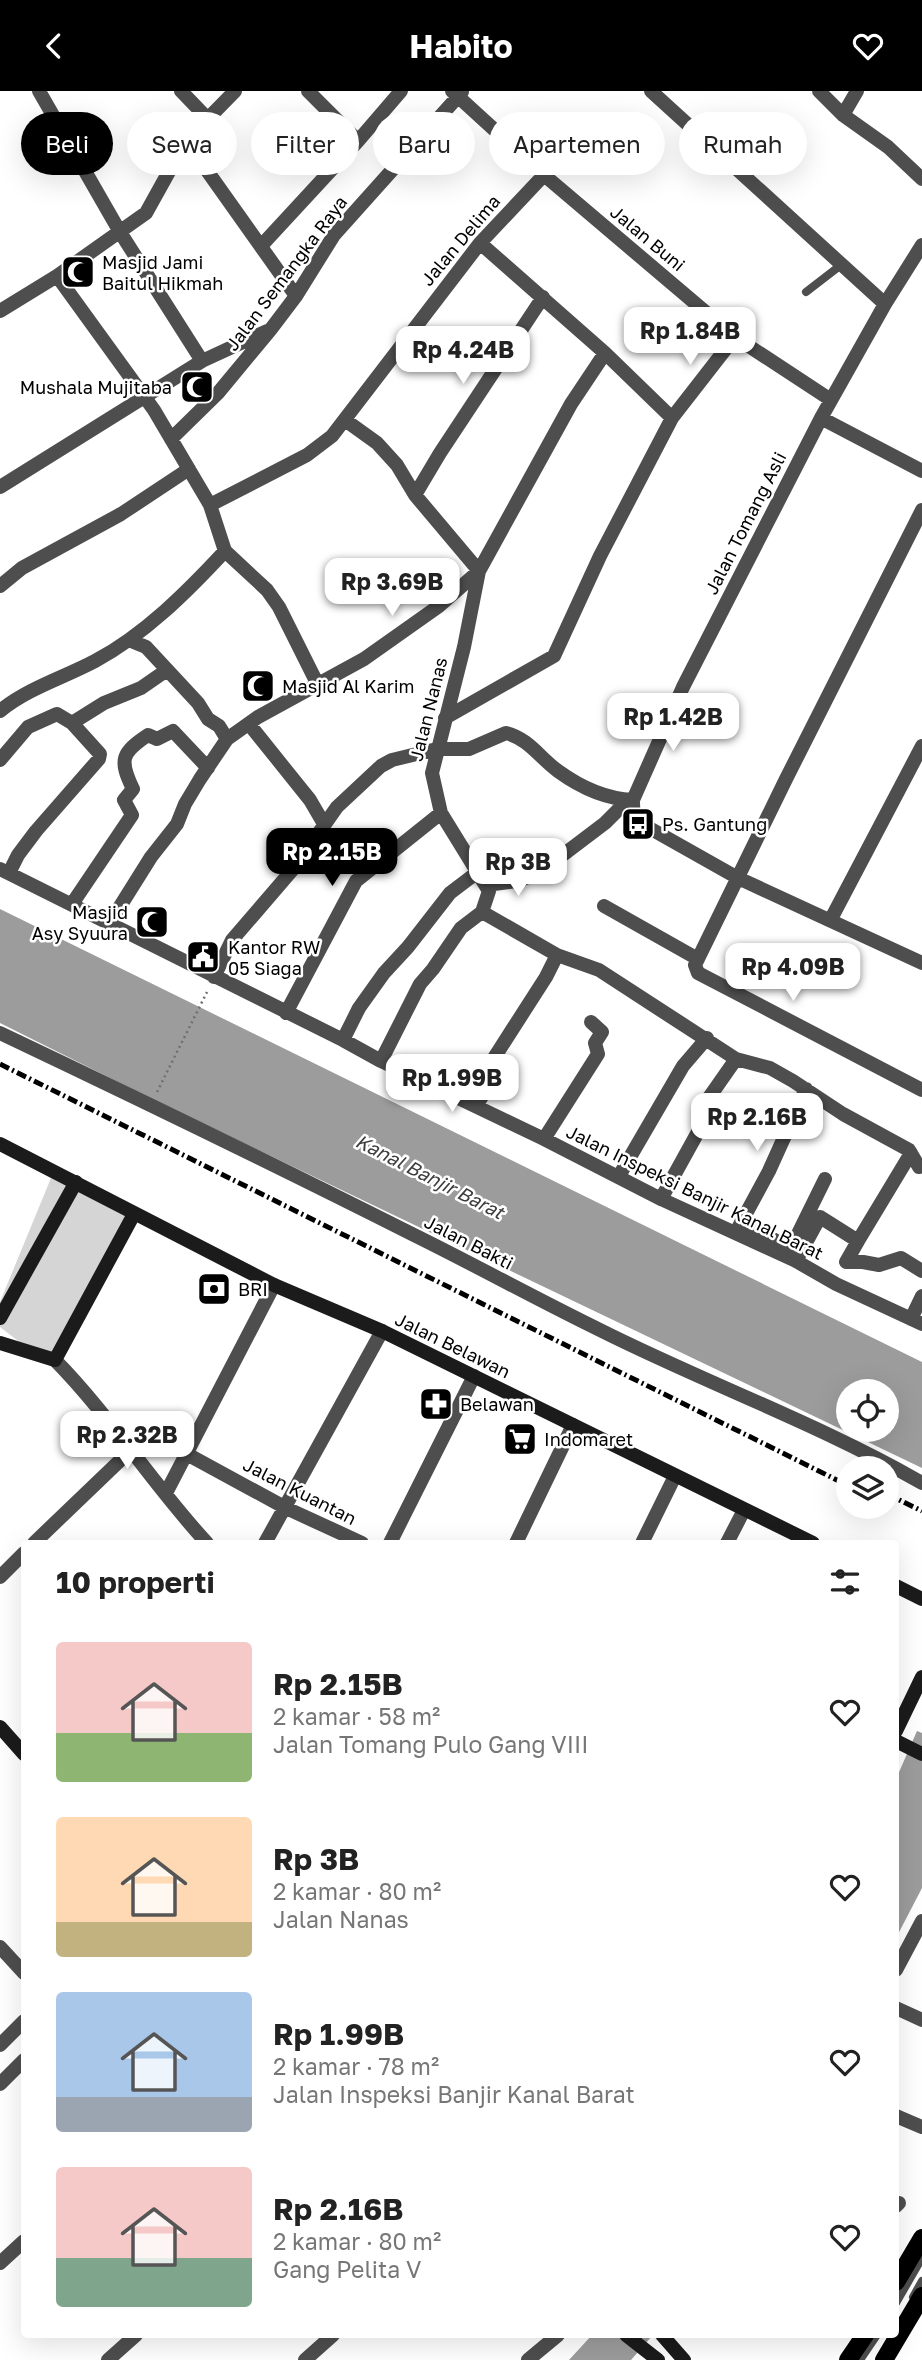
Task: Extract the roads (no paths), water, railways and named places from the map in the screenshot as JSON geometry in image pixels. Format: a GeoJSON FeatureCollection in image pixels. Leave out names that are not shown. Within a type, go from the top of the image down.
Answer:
{"type":"FeatureCollection","features":[{"type":"Feature","properties":{"kind":"main road"},"geometry":{"type":"LineString","coordinates":[[899,2277],[922,2238]]}},
{"type":"Feature","properties":{"kind":"main road"},"geometry":{"type":"LineString","coordinates":[[899,2335],[922,2296]]}},
{"type":"Feature","properties":{"kind":"main road"},"geometry":{"type":"LineString","coordinates":[[848,2360],[863,2338]]}},
{"type":"Feature","properties":{"kind":"main road"},"geometry":{"type":"LineString","coordinates":[[884,2360],[897,2338]]}},
{"type":"Feature","properties":{"kind":"street"},"geometry":{"type":"LineString","coordinates":[[39,91],[120,232],[201,361]]}},
{"type":"Feature","properties":{"kind":"street"},"geometry":{"type":"LineString","coordinates":[[181,91],[201,112]]}},
{"type":"Feature","properties":{"kind":"street"},"geometry":{"type":"LineString","coordinates":[[213,112],[235,91]]}},
{"type":"Feature","properties":{"kind":"street"},"geometry":{"type":"LineString","coordinates":[[308,91],[329,112]]}},
{"type":"Feature","properties":{"kind":"street"},"geometry":{"type":"LineString","coordinates":[[359,141],[401,91]]}},
{"type":"Feature","properties":{"kind":"street"},"geometry":{"type":"LineString","coordinates":[[651,91],[885,304]]}},
{"type":"Feature","properties":{"kind":"street"},"geometry":{"type":"LineString","coordinates":[[819,91],[843,115],[888,147],[922,179]]}},
{"type":"Feature","properties":{"kind":"street"},"geometry":{"type":"LineString","coordinates":[[843,115],[857,91]]}},
{"type":"Feature","properties":{"kind":"street","name":"Jalan Buni"},"geometry":{"type":"LineString","coordinates":[[457,93],[489,123]]}},
{"type":"Feature","properties":{"kind":"street","name":"Jalan Semangka Raya"},"geometry":{"type":"LineString","coordinates":[[171,439],[218,393],[271,329],[296,296],[334,235],[457,93]]}},
{"type":"Feature","properties":{"kind":"street"},"geometry":{"type":"LineString","coordinates":[[0,311],[57,276],[148,211],[168,175]]}},
{"type":"Feature","properties":{"kind":"street"},"geometry":{"type":"LineString","coordinates":[[210,175],[296,296]]}},
{"type":"Feature","properties":{"kind":"street"},"geometry":{"type":"LineString","coordinates":[[261,246],[327,175]]}},
{"type":"Feature","properties":{"kind":"street","name":"Jalan Buni"},"geometry":{"type":"LineString","coordinates":[[544,175],[736,337],[831,400]]}},
{"type":"Feature","properties":{"kind":"street","name":"Jalan Delima"},"geometry":{"type":"LineString","coordinates":[[210,505],[307,455],[332,436],[480,243],[544,175]]}},
{"type":"Feature","properties":{"kind":"street"},"geometry":{"type":"LineString","coordinates":[[480,243],[606,353],[672,418]]}},
{"type":"Feature","properties":{"kind":"street","name":"Jalan Tomang Asli"},"geometry":{"type":"LineString","coordinates":[[633,802],[682,687],[821,418],[885,304],[922,245]]}},
{"type":"Feature","properties":{"kind":"street"},"geometry":{"type":"LineString","coordinates":[[57,276],[145,397],[210,505],[225,551],[267,590],[279,607],[317,683]]}},
{"type":"Feature","properties":{"kind":"street"},"geometry":{"type":"LineString","coordinates":[[415,495],[543,297]]}},
{"type":"Feature","properties":{"kind":"street"},"geometry":{"type":"LineString","coordinates":[[0,487],[201,361],[271,329]]}},
{"type":"Feature","properties":{"kind":"street"},"geometry":{"type":"LineString","coordinates":[[444,718],[554,656],[600,556],[672,418],[736,337]]}},
{"type":"Feature","properties":{"kind":"street","name":"Jalan Nanas"},"geometry":{"type":"LineString","coordinates":[[486,885],[441,813],[432,773],[437,749],[464,647],[479,571],[571,404],[606,353]]}},
{"type":"Feature","properties":{"kind":"street"},"geometry":{"type":"LineString","coordinates":[[821,418],[922,471]]}},
{"type":"Feature","properties":{"kind":"street"},"geometry":{"type":"LineString","coordinates":[[109,923],[151,857],[177,824],[186,804],[228,739],[397,637],[439,606],[479,571],[415,495],[397,465],[377,443],[345,420]]}},
{"type":"Feature","properties":{"kind":"street"},"geometry":{"type":"LineString","coordinates":[[0,586],[22,568],[121,514],[189,469]]}},
{"type":"Feature","properties":{"kind":"street"},"geometry":{"type":"LineString","coordinates":[[922,510],[695,965],[698,973],[922,1090]]}},
{"type":"Feature","properties":{"kind":"street"},"geometry":{"type":"LineString","coordinates":[[0,711],[13,700],[95,661],[129,640],[179,597],[225,551]]}},
{"type":"Feature","properties":{"kind":"street"},"geometry":{"type":"LineString","coordinates":[[129,640],[146,647],[228,739]]}},
{"type":"Feature","properties":{"kind":"street"},"geometry":{"type":"LineString","coordinates":[[72,723],[104,703],[141,688],[167,670]]}},
{"type":"Feature","properties":{"kind":"street"},"geometry":{"type":"LineString","coordinates":[[0,760],[30,726],[57,714],[72,723],[98,751],[100,757],[4,871]]}},
{"type":"Feature","properties":{"kind":"street"},"geometry":{"type":"LineString","coordinates":[[249,724],[310,800],[324,824]]}},
{"type":"Feature","properties":{"kind":"street"},"geometry":{"type":"LineString","coordinates":[[72,904],[132,815],[124,800],[133,789],[123,769],[130,747],[149,734],[157,740],[173,731],[208,768]]}},
{"type":"Feature","properties":{"kind":"street"},"geometry":{"type":"LineString","coordinates":[[214,977],[233,940],[294,868],[337,807],[392,760],[437,749],[469,749],[506,733],[531,745],[558,771],[588,788],[613,800],[633,802]]}},
{"type":"Feature","properties":{"kind":"street"},"geometry":{"type":"LineString","coordinates":[[831,919],[922,746]]}},
{"type":"Feature","properties":{"kind":"street"},"geometry":{"type":"LineString","coordinates":[[633,802],[634,815],[644,825],[738,878],[922,963]]}},
{"type":"Feature","properties":{"kind":"street"},"geometry":{"type":"LineString","coordinates":[[381,1061],[420,984],[461,928],[482,912],[490,894],[486,885],[517,881],[539,873],[605,823],[621,807],[633,802]]}},
{"type":"Feature","properties":{"kind":"street"},"geometry":{"type":"LineString","coordinates":[[286,1013],[356,881],[441,813]]}},
{"type":"Feature","properties":{"kind":"street","name":"Jalan Inspeksi Banjir Kanal Barat"},"geometry":{"type":"LineString","coordinates":[[4,871],[661,1199],[738,1227],[796,1254],[836,1284],[917,1321]]}},
{"type":"Feature","properties":{"kind":"street"},"geometry":{"type":"LineString","coordinates":[[343,1040],[359,1008],[384,973],[450,893],[478,871]]}},
{"type":"Feature","properties":{"kind":"street"},"geometry":{"type":"LineString","coordinates":[[604,906],[698,959]]}},
{"type":"Feature","properties":{"kind":"street"},"geometry":{"type":"LineString","coordinates":[[482,912],[557,955],[599,970],[736,1059],[770,1069],[806,1089],[911,1153],[919,1167],[922,1167]]}},
{"type":"Feature","properties":{"kind":"street"},"geometry":{"type":"LineString","coordinates":[[476,1106],[501,1066],[500,1061],[494,1058],[557,955]]}},
{"type":"Feature","properties":{"kind":"street"},"geometry":{"type":"LineString","coordinates":[[544,1139],[598,1054],[595,1043],[603,1032],[592,1022]]}},
{"type":"Feature","properties":{"kind":"street","name":"Jalan Bakti"},"geometry":{"type":"LineString","coordinates":[[0,1033],[152,1105],[603,1332],[755,1400],[888,1463],[922,1483]]}},
{"type":"Feature","properties":{"kind":"street"},"geometry":{"type":"LineString","coordinates":[[619,1176],[683,1066],[707,1038]]}},
{"type":"Feature","properties":{"kind":"street"},"geometry":{"type":"LineString","coordinates":[[661,1199],[698,1132],[708,1099],[736,1059]]}},
{"type":"Feature","properties":{"kind":"street"},"geometry":{"type":"LineString","coordinates":[[738,1227],[769,1171],[806,1089]]}},
{"type":"Feature","properties":{"kind":"street","name":"Jalan Belawan"},"geometry":{"type":"LineString","coordinates":[[0,1144],[274,1285],[382,1331],[804,1540]]}},
{"type":"Feature","properties":{"kind":"street"},"geometry":{"type":"LineString","coordinates":[[836,1284],[858,1241],[911,1153]]}},
{"type":"Feature","properties":{"kind":"street"},"geometry":{"type":"LineString","coordinates":[[796,1254],[825,1179]]}},
{"type":"Feature","properties":{"kind":"street"},"geometry":{"type":"LineString","coordinates":[[0,1318],[76,1182]]}},
{"type":"Feature","properties":{"kind":"street"},"geometry":{"type":"LineString","coordinates":[[55,1360],[134,1214]]}},
{"type":"Feature","properties":{"kind":"street"},"geometry":{"type":"LineString","coordinates":[[796,1254],[822,1216],[858,1241]]}},
{"type":"Feature","properties":{"kind":"street"},"geometry":{"type":"LineString","coordinates":[[846,1262],[878,1265],[901,1258],[922,1271]]}},
{"type":"Feature","properties":{"kind":"street"},"geometry":{"type":"LineString","coordinates":[[166,1493],[274,1285]]}},
{"type":"Feature","properties":{"kind":"street"},"geometry":{"type":"LineString","coordinates":[[917,1321],[922,1296]]}},
{"type":"Feature","properties":{"kind":"street"},"geometry":{"type":"LineString","coordinates":[[267,1540],[382,1331]]}},
{"type":"Feature","properties":{"kind":"street"},"geometry":{"type":"LineString","coordinates":[[0,1343],[55,1360],[132,1449],[205,1540]]}},
{"type":"Feature","properties":{"kind":"street"},"geometry":{"type":"LineString","coordinates":[[392,1540],[474,1376]]}},
{"type":"Feature","properties":{"kind":"street","name":"Jalan Kuantan"},"geometry":{"type":"LineString","coordinates":[[109,1422],[117,1420],[128,1424],[286,1508],[355,1540]]}},
{"type":"Feature","properties":{"kind":"street"},"geometry":{"type":"LineString","coordinates":[[517,1540],[573,1425]]}},
{"type":"Feature","properties":{"kind":"street"},"geometry":{"type":"LineString","coordinates":[[37,1540],[132,1449]]}},
{"type":"Feature","properties":{"kind":"street"},"geometry":{"type":"LineString","coordinates":[[644,1540],[676,1476]]}},
{"type":"Feature","properties":{"kind":"street"},"geometry":{"type":"LineString","coordinates":[[729,1540],[744,1510]]}},
{"type":"Feature","properties":{"kind":"street"},"geometry":{"type":"LineString","coordinates":[[47,1531],[55,1540]]}},
{"type":"Feature","properties":{"kind":"street"},"geometry":{"type":"LineString","coordinates":[[0,1577],[21,1556]]}},
{"type":"Feature","properties":{"kind":"street"},"geometry":{"type":"LineString","coordinates":[[899,1588],[922,1599]]}},
{"type":"Feature","properties":{"kind":"street"},"geometry":{"type":"LineString","coordinates":[[899,1733],[922,1677]]}},
{"type":"Feature","properties":{"kind":"street"},"geometry":{"type":"LineString","coordinates":[[0,1727],[21,1751]]}},
{"type":"Feature","properties":{"kind":"street"},"geometry":{"type":"LineString","coordinates":[[899,1739],[922,1754]]}},
{"type":"Feature","properties":{"kind":"street"},"geometry":{"type":"LineString","coordinates":[[899,1963],[922,1920]]}},
{"type":"Feature","properties":{"kind":"street"},"geometry":{"type":"LineString","coordinates":[[0,1947],[21,1970]]}},
{"type":"Feature","properties":{"kind":"street"},"geometry":{"type":"LineString","coordinates":[[899,2008],[922,2020]]}},
{"type":"Feature","properties":{"kind":"street"},"geometry":{"type":"LineString","coordinates":[[0,2045],[21,2024]]}},
{"type":"Feature","properties":{"kind":"street"},"geometry":{"type":"LineString","coordinates":[[0,2084],[21,2063]]}},
{"type":"Feature","properties":{"kind":"street"},"geometry":{"type":"LineString","coordinates":[[899,2117],[922,2127]]}},
{"type":"Feature","properties":{"kind":"street"},"geometry":{"type":"LineString","coordinates":[[0,2263],[21,2244]]}},
{"type":"Feature","properties":{"kind":"street"},"geometry":{"type":"LineString","coordinates":[[108,2360],[133,2338]]}},
{"type":"Feature","properties":{"kind":"street"},"geometry":{"type":"LineString","coordinates":[[305,2360],[330,2338]]}},
{"type":"Feature","properties":{"kind":"street"},"geometry":{"type":"LineString","coordinates":[[528,2360],[554,2338]]}},
{"type":"Feature","properties":{"kind":"street"},"geometry":{"type":"LineString","coordinates":[[629,2338],[650,2356],[664,2338]]}},
{"type":"Feature","properties":{"kind":"street"},"geometry":{"type":"LineString","coordinates":[[668,2338],[684,2360]]}},
{"type":"Feature","properties":{"kind":"lane"},"geometry":{"type":"LineString","coordinates":[[806,292],[841,265]]}},
{"type":"Feature","properties":{"kind":"lane"},"geometry":{"type":"LineString","coordinates":[[899,2298],[922,2258]]}},
{"type":"Feature","properties":{"kind":"lane"},"geometry":{"type":"LineString","coordinates":[[899,2320],[922,2281]]}},
{"type":"Feature","properties":{"kind":"lane"},"geometry":{"type":"LineString","coordinates":[[860,2360],[875,2338]]}},
{"type":"Feature","properties":{"kind":"lane"},"geometry":{"type":"LineString","coordinates":[[875,2360],[888,2338]]}},
{"type":"Feature","properties":{"kind":"water","name":"Kanal Banjir Barat"},"geometry":{"type":"Polygon","coordinates":[[[0,909],[922,1362],[922,1468],[868,1442],[899,1442],[899,1379],[836,1379],[836,1427],[158,1102],[0,1023],[0,909]]]}},
{"type":"Feature","properties":{"kind":"water"},"geometry":{"type":"Polygon","coordinates":[[[917,1731],[922,1733],[922,1888],[899,1932],[899,1772],[917,1731]]]}},
{"type":"Feature","properties":{"kind":"water"},"geometry":{"type":"Polygon","coordinates":[[[589,2338],[650,2338],[631,2360],[569,2360],[589,2338]]]}},
{"type":"Feature","properties":{"kind":"railway"},"geometry":{"type":"LineString","coordinates":[[0,1064],[836,1480]]}},
{"type":"Feature","properties":{"kind":"railway"},"geometry":{"type":"LineString","coordinates":[[899,1500],[922,1511]]}},
{"type":"Feature","properties":{"kind":"place","name":"Masjid Jami Baitul Hikmah"},"geometry":{"type":"Point","coordinates":[78,272]}},
{"type":"Feature","properties":{"kind":"place","name":"Mushala Mujitaba"},"geometry":{"type":"Point","coordinates":[197,387]}},
{"type":"Feature","properties":{"kind":"place","name":"Masjid Al Karim"},"geometry":{"type":"Point","coordinates":[258,686]}},
{"type":"Feature","properties":{"kind":"place","name":"Ps. Gantung"},"geometry":{"type":"Point","coordinates":[638,824]}},
{"type":"Feature","properties":{"kind":"place","name":"Masjid Asy Syuura"},"geometry":{"type":"Point","coordinates":[152,922]}},
{"type":"Feature","properties":{"kind":"place","name":"Kantor RW 05 Siaga"},"geometry":{"type":"Point","coordinates":[203,957]}},
{"type":"Feature","properties":{"kind":"place","name":"BRI"},"geometry":{"type":"Point","coordinates":[214,1289]}},
{"type":"Feature","properties":{"kind":"place","name":"Belawan"},"geometry":{"type":"Point","coordinates":[436,1404]}},
{"type":"Feature","properties":{"kind":"place","name":"Indomaret"},"geometry":{"type":"Point","coordinates":[520,1439]}}]}
